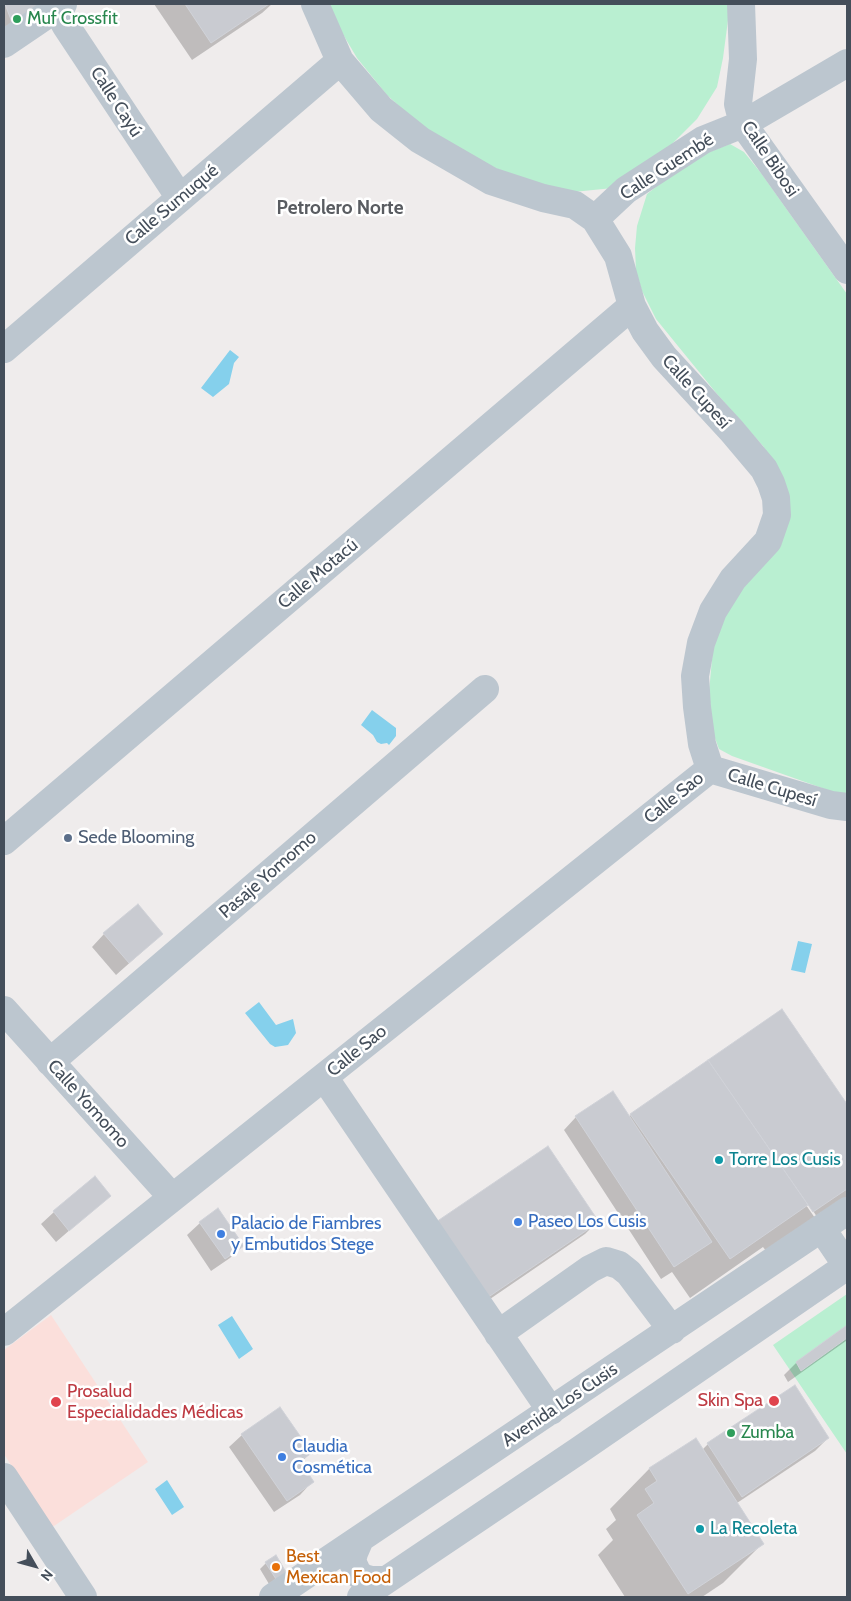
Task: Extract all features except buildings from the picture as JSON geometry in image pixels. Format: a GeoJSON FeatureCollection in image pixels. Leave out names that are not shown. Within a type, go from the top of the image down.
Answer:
{"type":"FeatureCollection","features":[{"type":"Feature","properties":{"kind":"street","name":"Calle Cupesí"},"geometry":{"type":"LineString","coordinates":[[315,4],[340,62],[380,109],[420,140],[491,181],[543,198],[575,205],[595,219],[618,256],[632,306],[645,331],[664,357],[764,469],[772,483],[776,498],[777,515],[768,541],[733,579],[713,611],[701,643],[695,676],[696,707],[702,744],[710,769],[831,805],[847,807]]}},
{"type":"Feature","properties":{"kind":"street","name":"Calle Bibosi"},"geometry":{"type":"LineString","coordinates":[[741,4],[744,59],[738,104],[744,124],[847,270]]}},
{"type":"Feature","properties":{"kind":"street"},"geometry":{"type":"LineString","coordinates":[[4,44],[58,6]]}},
{"type":"Feature","properties":{"kind":"street","name":"Calle Cayú"},"geometry":{"type":"LineString","coordinates":[[58,6],[180,198]]}},
{"type":"Feature","properties":{"kind":"street","name":"Calle Sumuqué"},"geometry":{"type":"LineString","coordinates":[[4,349],[340,62]]}},
{"type":"Feature","properties":{"kind":"street","name":"Calle Guembé"},"geometry":{"type":"LineString","coordinates":[[595,219],[626,190],[703,140],[744,124],[847,63]]}},
{"type":"Feature","properties":{"kind":"street","name":"Calle Motacú"},"geometry":{"type":"LineString","coordinates":[[4,841],[632,306]]}},
{"type":"Feature","properties":{"kind":"street","name":"Pasaje Yomomo"},"geometry":{"type":"LineString","coordinates":[[50,1062],[485,689]]}},
{"type":"Feature","properties":{"kind":"street","name":"Calle Sao"},"geometry":{"type":"LineString","coordinates":[[4,1332],[710,769]]}},
{"type":"Feature","properties":{"kind":"street","name":"Calle Yomomo"},"geometry":{"type":"LineString","coordinates":[[4,1010],[172,1198]]}},
{"type":"Feature","properties":{"kind":"street"},"geometry":{"type":"LineString","coordinates":[[324,1076],[551,1411]]}},
{"type":"Feature","properties":{"kind":"street","name":"Avenida Los Cusis"},"geometry":{"type":"LineString","coordinates":[[273,1597],[847,1211]]}},
{"type":"Feature","properties":{"kind":"street"},"geometry":{"type":"LineString","coordinates":[[361,1597],[847,1266],[822,1228]]}},
{"type":"Feature","properties":{"kind":"street"},"geometry":{"type":"LineString","coordinates":[[498,1334],[590,1269],[606,1261],[619,1265],[629,1273],[672,1330]]}},
{"type":"Feature","properties":{"kind":"street"},"geometry":{"type":"LineString","coordinates":[[4,1477],[82,1597]]}},
{"type":"Feature","properties":{"kind":"street"},"geometry":{"type":"LineString","coordinates":[[360,1539],[352,1561],[354,1569],[364,1578],[386,1580]]}},
{"type":"Feature","properties":{"kind":"street"},"geometry":{"type":"LineString","coordinates":[[308,1572],[321,1570],[339,1575],[345,1584],[346,1597]]}},
{"type":"Feature","properties":{"kind":"shaded area","name":"Prosalud Especialidades Médicas"},"geometry":{"type":"Polygon","coordinates":[[[51,1315],[148,1462],[51,1528],[4,1454],[4,1350],[51,1315]]]}},
{"type":"Feature","properties":{"kind":"green space"},"geometry":{"type":"Polygon","coordinates":[[[328,4],[730,5],[717,87],[697,119],[671,145],[632,171],[613,188],[573,192],[549,189],[495,168],[421,126],[387,95],[357,58],[334,19],[328,4]]]}},
{"type":"Feature","properties":{"kind":"green space"},"geometry":{"type":"Polygon","coordinates":[[[730,144],[744,152],[761,173],[847,294],[847,793],[836,793],[732,756],[719,749],[713,733],[709,692],[713,648],[781,474],[763,446],[717,394],[656,319],[642,291],[636,271],[635,248],[637,226],[647,194],[693,158],[730,144]]]}},
{"type":"Feature","properties":{"kind":"green space"},"geometry":{"type":"Polygon","coordinates":[[[847,1294],[847,1454],[773,1345],[847,1294]]]}},
{"type":"Feature","properties":{"kind":"water"},"geometry":{"type":"Polygon","coordinates":[[[230,350],[239,357],[234,363],[229,384],[213,397],[201,388],[230,350]]]}},
{"type":"Feature","properties":{"kind":"water"},"geometry":{"type":"Polygon","coordinates":[[[372,710],[396,728],[396,736],[389,745],[377,742],[373,735],[361,725],[372,710]]]}},
{"type":"Feature","properties":{"kind":"water"},"geometry":{"type":"Polygon","coordinates":[[[798,941],[812,944],[805,973],[791,970],[798,941]]]}},
{"type":"Feature","properties":{"kind":"water"},"geometry":{"type":"Polygon","coordinates":[[[259,1002],[276,1025],[293,1019],[296,1033],[288,1045],[275,1047],[270,1044],[245,1013],[259,1002]]]}},
{"type":"Feature","properties":{"kind":"water"},"geometry":{"type":"Polygon","coordinates":[[[232,1316],[253,1349],[239,1359],[218,1325],[232,1316]]]}},
{"type":"Feature","properties":{"kind":"water"},"geometry":{"type":"Polygon","coordinates":[[[167,1480],[184,1507],[172,1515],[155,1489],[167,1480]]]}},
{"type":"Feature","properties":{"kind":"place","name":"Muf Crossfit"},"geometry":{"type":"Point","coordinates":[17,19]}},
{"type":"Feature","properties":{"kind":"place","name":"Sede Blooming"},"geometry":{"type":"Point","coordinates":[68,838]}},
{"type":"Feature","properties":{"kind":"place","name":"Torre Los Cusis"},"geometry":{"type":"Point","coordinates":[719,1160]}},
{"type":"Feature","properties":{"kind":"place","name":"Paseo Los Cusis"},"geometry":{"type":"Point","coordinates":[518,1222]}},
{"type":"Feature","properties":{"kind":"place","name":"Palacio de Fiambres y Embutidos Stege"},"geometry":{"type":"Point","coordinates":[221,1234]}},
{"type":"Feature","properties":{"kind":"place","name":"Skin Spa"},"geometry":{"type":"Point","coordinates":[774,1401]}},
{"type":"Feature","properties":{"kind":"place","name":"Prosalud Especialidades Médicas"},"geometry":{"type":"Point","coordinates":[56,1402]}},
{"type":"Feature","properties":{"kind":"place","name":"Zumba"},"geometry":{"type":"Point","coordinates":[731,1433]}},
{"type":"Feature","properties":{"kind":"place","name":"Claudia Cosmética"},"geometry":{"type":"Point","coordinates":[282,1457]}},
{"type":"Feature","properties":{"kind":"place","name":"La Recoleta"},"geometry":{"type":"Point","coordinates":[700,1529]}},
{"type":"Feature","properties":{"kind":"place","name":"Best Mexican Food"},"geometry":{"type":"Point","coordinates":[276,1567]}},
{"type":"Feature","properties":{"kind":"district","name":"Petrolero Norte"},"geometry":{"type":"Point","coordinates":[340,208]}}]}
